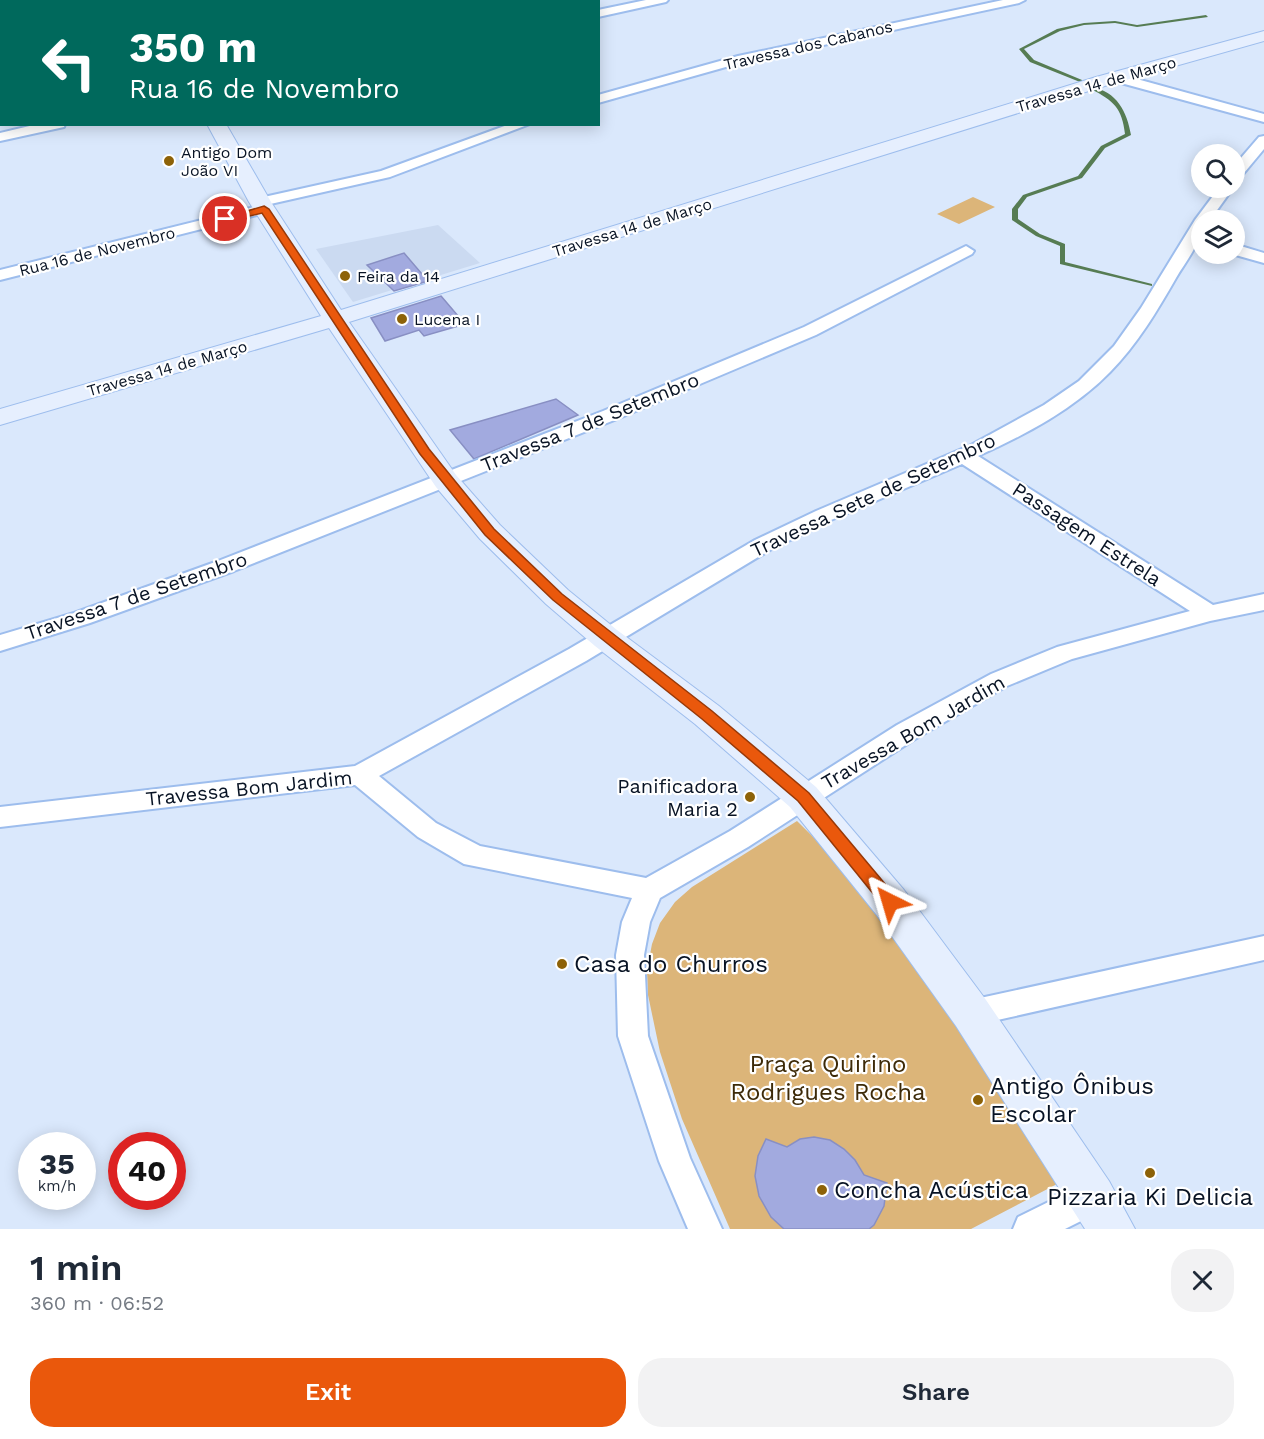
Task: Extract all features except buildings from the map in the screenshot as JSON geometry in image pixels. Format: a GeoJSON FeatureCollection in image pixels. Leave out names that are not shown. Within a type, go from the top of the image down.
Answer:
{"type":"FeatureCollection","features":[{"type":"Feature","properties":{"kind":"street"},"geometry":{"type":"LineString","coordinates":[[600,14],[662,0]]}},
{"type":"Feature","properties":{"kind":"street","name":"Travessa dos Cabanos"},"geometry":{"type":"LineString","coordinates":[[600,98],[738,60],[1019,0]]}},
{"type":"Feature","properties":{"kind":"street","name":"Travessa 14 de Março"},"geometry":{"type":"LineString","coordinates":[[0,417],[335,319],[1115,77],[1264,36]]}},
{"type":"Feature","properties":{"kind":"street"},"geometry":{"type":"LineString","coordinates":[[1115,77],[1264,118]]}},
{"type":"Feature","properties":{"kind":"street"},"geometry":{"type":"LineString","coordinates":[[0,136],[48,126]]}},
{"type":"Feature","properties":{"kind":"street"},"geometry":{"type":"LineString","coordinates":[[217,126],[262,206],[335,319],[446,481],[517,560],[606,638],[707,715],[803,797],[890,902],[971,1013],[1093,1197],[1111,1229]]}},
{"type":"Feature","properties":{"kind":"street"},"geometry":{"type":"LineString","coordinates":[[262,206],[385,174],[518,126]]}},
{"type":"Feature","properties":{"kind":"street"},"geometry":{"type":"LineString","coordinates":[[1245,163],[1264,140]]}},
{"type":"Feature","properties":{"kind":"street","name":"Rua 16 de Novembro"},"geometry":{"type":"LineString","coordinates":[[0,275],[262,206]]}},
{"type":"Feature","properties":{"kind":"street","name":"Travessa Sete de Setembro"},"geometry":{"type":"LineString","coordinates":[[360,775],[606,638],[705,576],[786,532],[964,456],[1045,411],[1084,385],[1109,363],[1133,334],[1191,243]]}},
{"type":"Feature","properties":{"kind":"street","name":"Travessa 7 de Setembro"},"geometry":{"type":"LineString","coordinates":[[0,643],[152,594],[610,416],[810,330],[966,251]]}},
{"type":"Feature","properties":{"kind":"street"},"geometry":{"type":"LineString","coordinates":[[1245,252],[1264,258]]}},
{"type":"Feature","properties":{"kind":"street","name":"Passagem Estrela"},"geometry":{"type":"LineString","coordinates":[[964,456],[1210,613]]}},
{"type":"Feature","properties":{"kind":"street","name":"Travessa Bom Jardim"},"geometry":{"type":"LineString","coordinates":[[0,817],[360,775],[428,830],[474,856],[649,890],[739,839],[906,732],[999,680],[1065,653],[1210,613],[1264,602]]}},
{"type":"Feature","properties":{"kind":"street"},"geometry":{"type":"LineString","coordinates":[[649,890],[636,922],[630,955],[633,1036],[675,1161],[705,1229]]}},
{"type":"Feature","properties":{"kind":"street"},"geometry":{"type":"LineString","coordinates":[[971,1013],[1264,948]]}},
{"type":"Feature","properties":{"kind":"street"},"geometry":{"type":"LineString","coordinates":[[1030,1229],[1093,1197]]}},
{"type":"Feature","properties":{"kind":"shaded area"},"geometry":{"type":"Polygon","coordinates":[[[438,225],[480,263],[353,302],[316,249],[438,225]]]}},
{"type":"Feature","properties":{"kind":"green space"},"geometry":{"type":"Polygon","coordinates":[[[973,197],[995,207],[959,224],[937,214],[973,197]]]}},
{"type":"Feature","properties":{"kind":"green space","name":"Praça Quirino Rodrigues Rocha"},"geometry":{"type":"Polygon","coordinates":[[[797,821],[878,901],[1057,1184],[971,1229],[730,1229],[682,1119],[660,1052],[648,995],[647,970],[652,944],[660,923],[675,902],[692,887],[797,821]]]}},
{"type":"Feature","properties":{"kind":"waterway"},"geometry":{"type":"LineString","coordinates":[[802,0],[808,0]]}},
{"type":"Feature","properties":{"kind":"waterway"},"geometry":{"type":"LineString","coordinates":[[1080,81],[1032,61],[1021,49],[1059,30],[1084,24],[1115,22],[1137,26],[1206,16]]}},
{"type":"Feature","properties":{"kind":"waterway"},"geometry":{"type":"LineString","coordinates":[[1093,88],[1109,96],[1119,106],[1125,118],[1128,135],[1103,147],[1080,177],[1025,196],[1015,209],[1015,220],[1038,235],[1063,245],[1062,263],[1150,285]]}},
{"type":"Feature","properties":{"kind":"place","name":"Antigo Dom João VI"},"geometry":{"type":"Point","coordinates":[169,161]}},
{"type":"Feature","properties":{"kind":"place","name":"Feira da 14"},"geometry":{"type":"Point","coordinates":[345,276]}},
{"type":"Feature","properties":{"kind":"place","name":"Lucena I"},"geometry":{"type":"Point","coordinates":[402,319]}},
{"type":"Feature","properties":{"kind":"place","name":"Panificadora Maria 2"},"geometry":{"type":"Point","coordinates":[750,797]}},
{"type":"Feature","properties":{"kind":"place","name":"Casa do Churros"},"geometry":{"type":"Point","coordinates":[562,964]}},
{"type":"Feature","properties":{"kind":"place","name":"Antigo Ônibus Escolar"},"geometry":{"type":"Point","coordinates":[978,1100]}},
{"type":"Feature","properties":{"kind":"place","name":"Pizzaria Ki Delicia"},"geometry":{"type":"Point","coordinates":[1150,1173]}},
{"type":"Feature","properties":{"kind":"place","name":"Concha Acústica"},"geometry":{"type":"Point","coordinates":[822,1190]}},
{"type":"Feature","properties":{"kind":"route"},"geometry":{"type":"LineString","coordinates":[[225,219],[264,209],[424,451],[446,481],[490,532],[557,597],[606,638],[707,715],[803,797],[890,902]]}}]}
